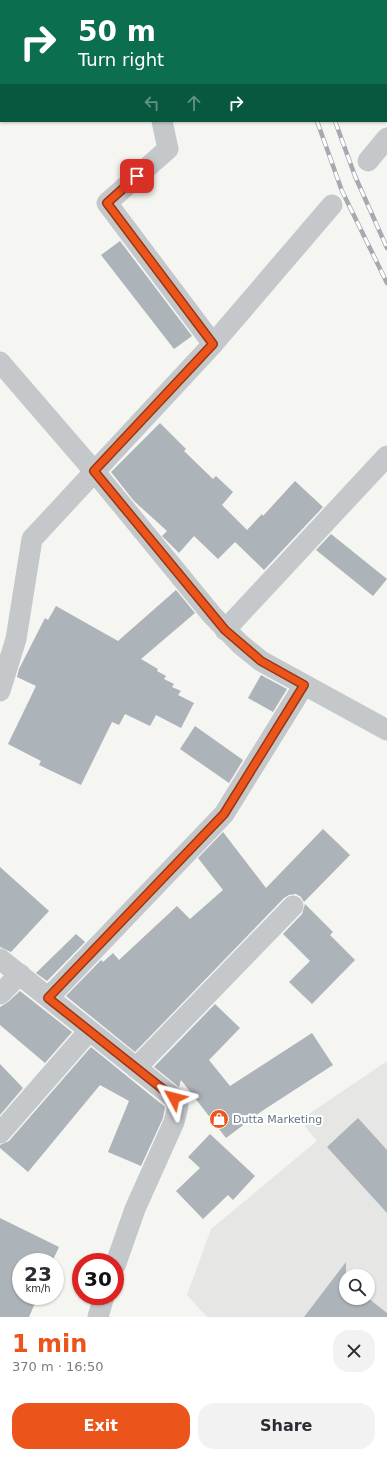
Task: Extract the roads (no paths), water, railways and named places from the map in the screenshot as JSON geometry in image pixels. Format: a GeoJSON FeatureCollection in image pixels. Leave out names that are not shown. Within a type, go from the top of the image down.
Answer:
{"type":"FeatureCollection","features":[{"type":"Feature","properties":{"kind":"street"},"geometry":{"type":"LineString","coordinates":[[162,122],[168,149],[107,203],[213,344]]}},
{"type":"Feature","properties":{"kind":"street"},"geometry":{"type":"LineString","coordinates":[[368,161],[387,138]]}},
{"type":"Feature","properties":{"kind":"street"},"geometry":{"type":"LineString","coordinates":[[0,692],[16,639],[32,539],[213,344],[332,205]]}},
{"type":"Feature","properties":{"kind":"street"},"geometry":{"type":"LineString","coordinates":[[0,362],[94,471],[225,630],[261,661],[387,730]]}},
{"type":"Feature","properties":{"kind":"street"},"geometry":{"type":"LineString","coordinates":[[225,630],[387,456]]}},
{"type":"Feature","properties":{"kind":"street"},"geometry":{"type":"LineString","coordinates":[[48,998],[224,814],[304,685]]}},
{"type":"Feature","properties":{"kind":"street"},"geometry":{"type":"LineString","coordinates":[[136,1068],[293,906]]}},
{"type":"Feature","properties":{"kind":"street"},"geometry":{"type":"LineString","coordinates":[[0,959],[174,1098],[178,1106],[174,1122],[136,1209],[120,1253]]}},
{"type":"Feature","properties":{"kind":"street"},"geometry":{"type":"LineString","coordinates":[[0,994],[20,974]]}},
{"type":"Feature","properties":{"kind":"street"},"geometry":{"type":"LineString","coordinates":[[0,1134],[89,1031]]}},
{"type":"Feature","properties":{"kind":"street"},"geometry":{"type":"LineString","coordinates":[[98,1317],[101,1305]]}},
{"type":"Feature","properties":{"kind":"railway"},"geometry":{"type":"LineString","coordinates":[[317,122],[342,191],[387,283]]}},
{"type":"Feature","properties":{"kind":"railway"},"geometry":{"type":"LineString","coordinates":[[335,122],[355,176],[387,248]]}},
{"type":"Feature","properties":{"kind":"place","name":"Dutta Marketing"},"geometry":{"type":"Point","coordinates":[219,1119]}}]}
